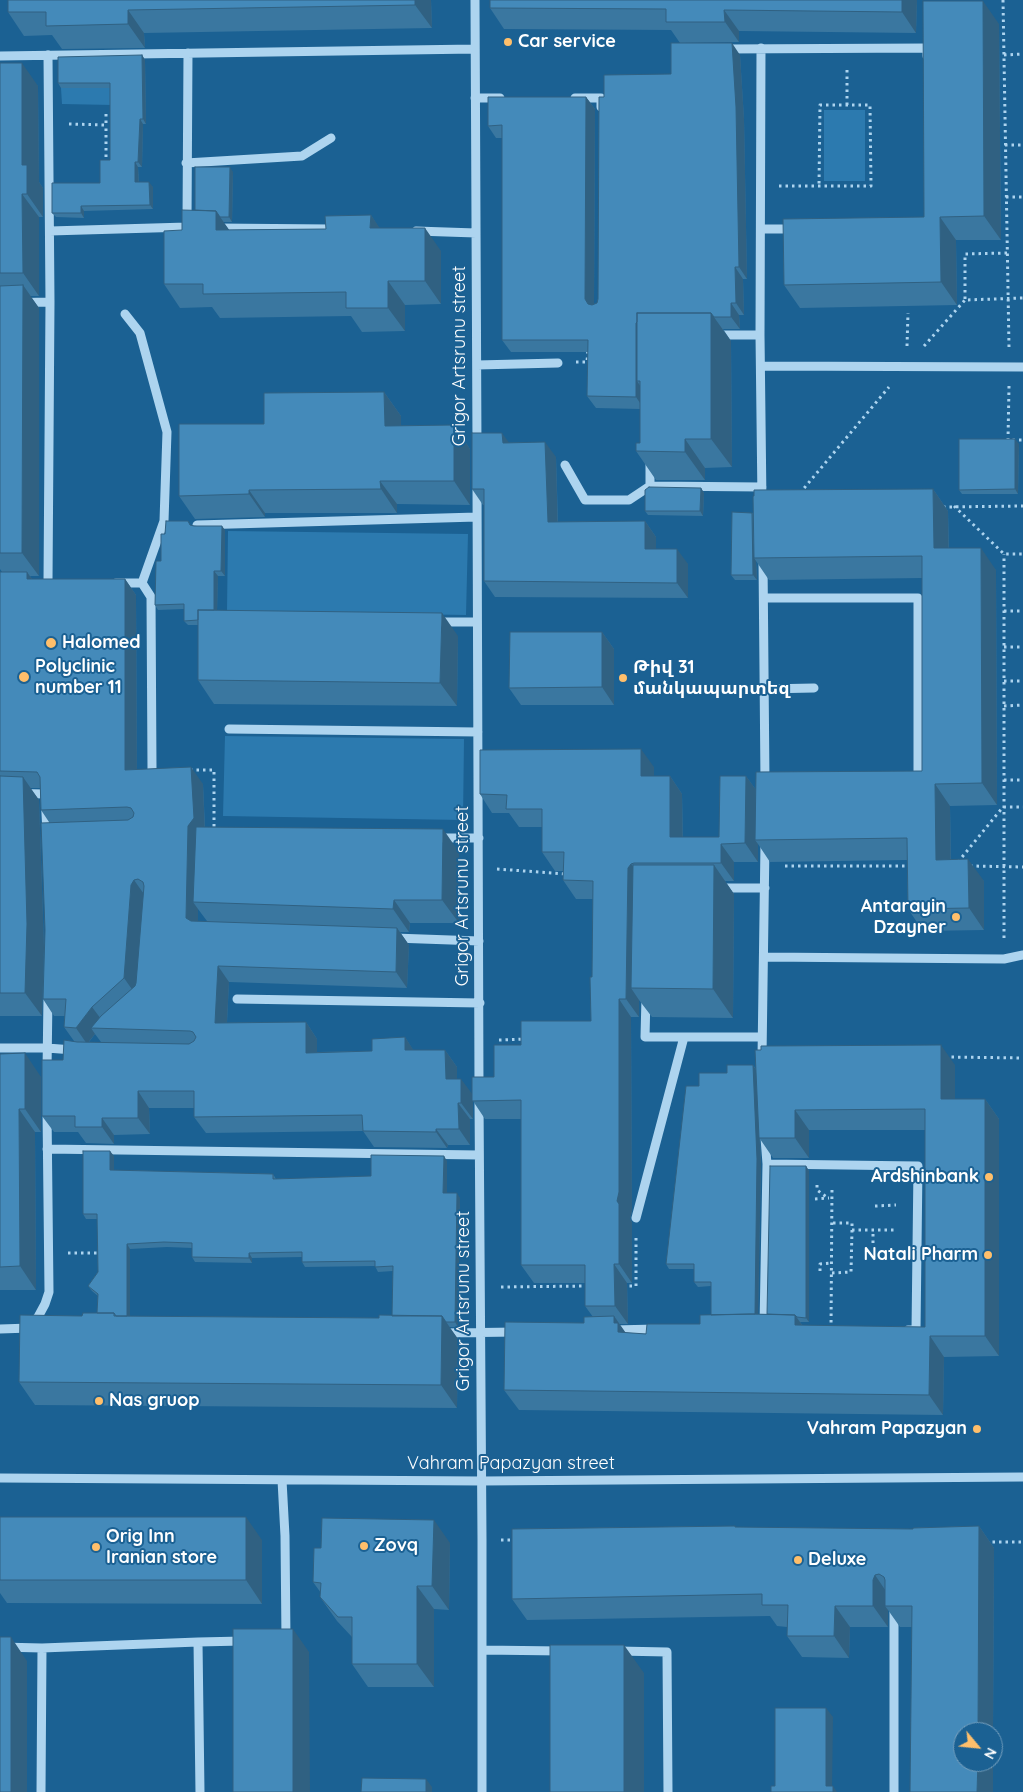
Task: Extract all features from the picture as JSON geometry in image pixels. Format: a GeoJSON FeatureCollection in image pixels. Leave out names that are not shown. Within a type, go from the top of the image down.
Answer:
{"type":"FeatureCollection","features":[{"type":"Feature","properties":{"kind":"street","name":"Grigor Artsrunu street"},"geometry":{"type":"LineString","coordinates":[[475,0],[477,451]]}},
{"type":"Feature","properties":{"kind":"street"},"geometry":{"type":"LineString","coordinates":[[761,48],[760,335],[762,508]]}},
{"type":"Feature","properties":{"kind":"street"},"geometry":{"type":"LineString","coordinates":[[714,49],[927,48],[927,67]]}},
{"type":"Feature","properties":{"kind":"street"},"geometry":{"type":"LineString","coordinates":[[0,56],[475,49]]}},
{"type":"Feature","properties":{"kind":"street"},"geometry":{"type":"LineString","coordinates":[[187,227],[188,53]]}},
{"type":"Feature","properties":{"kind":"street"},"geometry":{"type":"LineString","coordinates":[[48,55],[50,231],[48,582]]}},
{"type":"Feature","properties":{"kind":"street"},"geometry":{"type":"LineString","coordinates":[[475,98],[513,98]]}},
{"type":"Feature","properties":{"kind":"street"},"geometry":{"type":"LineString","coordinates":[[562,98],[601,98],[601,118]]}},
{"type":"Feature","properties":{"kind":"street"},"geometry":{"type":"LineString","coordinates":[[186,163],[302,156],[332,138]]}},
{"type":"Feature","properties":{"kind":"street"},"geometry":{"type":"LineString","coordinates":[[50,231],[187,227],[344,229]]}},
{"type":"Feature","properties":{"kind":"street"},"geometry":{"type":"LineString","coordinates":[[761,229],[800,228]]}},
{"type":"Feature","properties":{"kind":"street"},"geometry":{"type":"LineString","coordinates":[[410,231],[476,232]]}},
{"type":"Feature","properties":{"kind":"street"},"geometry":{"type":"LineString","coordinates":[[0,303],[50,302]]}},
{"type":"Feature","properties":{"kind":"street"},"geometry":{"type":"LineString","coordinates":[[125,314],[140,333],[167,432],[164,521],[142,583]]}},
{"type":"Feature","properties":{"kind":"street"},"geometry":{"type":"LineString","coordinates":[[711,335],[760,335]]}},
{"type":"Feature","properties":{"kind":"street"},"geometry":{"type":"LineString","coordinates":[[477,365],[558,363]]}},
{"type":"Feature","properties":{"kind":"street"},"geometry":{"type":"LineString","coordinates":[[761,366],[1023,366]]}},
{"type":"Feature","properties":{"kind":"street"},"geometry":{"type":"LineString","coordinates":[[650,486],[651,448]]}},
{"type":"Feature","properties":{"kind":"street"},"geometry":{"type":"LineString","coordinates":[[565,466],[585,500],[629,500],[650,486],[762,487]]}},
{"type":"Feature","properties":{"kind":"street","name":"Grigor Artsrunu street"},"geometry":{"type":"LineString","coordinates":[[477,479],[482,1792]]}},
{"type":"Feature","properties":{"kind":"street"},"geometry":{"type":"LineString","coordinates":[[197,525],[477,517]]}},
{"type":"Feature","properties":{"kind":"street"},"geometry":{"type":"LineString","coordinates":[[763,552],[765,689],[770,777],[765,796]]}},
{"type":"Feature","properties":{"kind":"street"},"geometry":{"type":"LineString","coordinates":[[105,582],[142,583]]}},
{"type":"Feature","properties":{"kind":"street"},"geometry":{"type":"LineString","coordinates":[[142,583],[151,597],[152,770]]}},
{"type":"Feature","properties":{"kind":"street"},"geometry":{"type":"LineString","coordinates":[[764,598],[918,598],[918,777],[908,777]]}},
{"type":"Feature","properties":{"kind":"street"},"geometry":{"type":"LineString","coordinates":[[428,622],[477,622]]}},
{"type":"Feature","properties":{"kind":"street"},"geometry":{"type":"LineString","coordinates":[[765,689],[814,688]]}},
{"type":"Feature","properties":{"kind":"street"},"geometry":{"type":"LineString","coordinates":[[229,729],[478,732]]}},
{"type":"Feature","properties":{"kind":"street"},"geometry":{"type":"LineString","coordinates":[[0,793],[46,794],[50,836]]}},
{"type":"Feature","properties":{"kind":"street"},"geometry":{"type":"LineString","coordinates":[[762,1063],[765,833]]}},
{"type":"Feature","properties":{"kind":"street"},"geometry":{"type":"LineString","coordinates":[[430,838],[479,838]]}},
{"type":"Feature","properties":{"kind":"street"},"geometry":{"type":"LineString","coordinates":[[706,888],[765,888]]}},
{"type":"Feature","properties":{"kind":"street"},"geometry":{"type":"LineString","coordinates":[[381,937],[479,941]]}},
{"type":"Feature","properties":{"kind":"street"},"geometry":{"type":"LineString","coordinates":[[764,957],[1004,959],[1023,955]]}},
{"type":"Feature","properties":{"kind":"street"},"geometry":{"type":"LineString","coordinates":[[47,1085],[49,984]]}},
{"type":"Feature","properties":{"kind":"street"},"geometry":{"type":"LineString","coordinates":[[646,987],[646,1037],[762,1037]]}},
{"type":"Feature","properties":{"kind":"street"},"geometry":{"type":"LineString","coordinates":[[237,999],[480,1003]]}},
{"type":"Feature","properties":{"kind":"street"},"geometry":{"type":"LineString","coordinates":[[636,1218],[684,1037]]}},
{"type":"Feature","properties":{"kind":"street"},"geometry":{"type":"LineString","coordinates":[[0,1048],[47,1048],[81,1051]]}},
{"type":"Feature","properties":{"kind":"street"},"geometry":{"type":"LineString","coordinates":[[26,1328],[38,1317],[49,1292],[47,1103]]}},
{"type":"Feature","properties":{"kind":"street"},"geometry":{"type":"LineString","coordinates":[[754,1328],[769,1328],[765,1126]]}},
{"type":"Feature","properties":{"kind":"street"},"geometry":{"type":"LineString","coordinates":[[48,1149],[479,1155]]}},
{"type":"Feature","properties":{"kind":"street"},"geometry":{"type":"LineString","coordinates":[[767,1164],[918,1166],[916,1330],[897,1330]]}},
{"type":"Feature","properties":{"kind":"street"},"geometry":{"type":"LineString","coordinates":[[0,1329],[42,1328]]}},
{"type":"Feature","properties":{"kind":"street"},"geometry":{"type":"LineString","coordinates":[[608,1330],[666,1329]]}},
{"type":"Feature","properties":{"kind":"street"},"geometry":{"type":"LineString","coordinates":[[436,1332],[529,1331]]}},
{"type":"Feature","properties":{"kind":"street","name":"Vahram Papazyan street"},"geometry":{"type":"LineString","coordinates":[[0,1478],[482,1480],[1023,1477]]}},
{"type":"Feature","properties":{"kind":"street"},"geometry":{"type":"LineString","coordinates":[[277,1640],[287,1640],[282,1480]]}},
{"type":"Feature","properties":{"kind":"street"},"geometry":{"type":"LineString","coordinates":[[894,1602],[894,1792]]}},
{"type":"Feature","properties":{"kind":"street"},"geometry":{"type":"LineString","coordinates":[[0,1648],[257,1640]]}},
{"type":"Feature","properties":{"kind":"street"},"geometry":{"type":"LineString","coordinates":[[198,1642],[200,1792]]}},
{"type":"Feature","properties":{"kind":"street"},"geometry":{"type":"LineString","coordinates":[[41,1792],[42,1648]]}},
{"type":"Feature","properties":{"kind":"street"},"geometry":{"type":"LineString","coordinates":[[482,1650],[569,1651]]}},
{"type":"Feature","properties":{"kind":"street"},"geometry":{"type":"LineString","coordinates":[[608,1651],[667,1652],[668,1792]]}},
{"type":"Feature","properties":{"kind":"path"},"geometry":{"type":"LineString","coordinates":[[1003,0],[1009,366],[1008,440],[1023,440]]}},
{"type":"Feature","properties":{"kind":"path"},"geometry":{"type":"LineString","coordinates":[[847,105],[848,48]]}},
{"type":"Feature","properties":{"kind":"path"},"geometry":{"type":"LineString","coordinates":[[1004,55],[1023,54]]}},
{"type":"Feature","properties":{"kind":"path"},"geometry":{"type":"LineString","coordinates":[[761,186],[818,186],[871,186],[870,106],[820,105],[818,186]]}},
{"type":"Feature","properties":{"kind":"path"},"geometry":{"type":"LineString","coordinates":[[106,113],[106,157]]}},
{"type":"Feature","properties":{"kind":"path"},"geometry":{"type":"LineString","coordinates":[[49,124],[106,125]]}},
{"type":"Feature","properties":{"kind":"path"},"geometry":{"type":"LineString","coordinates":[[1005,145],[1023,145]]}},
{"type":"Feature","properties":{"kind":"path"},"geometry":{"type":"LineString","coordinates":[[1006,197],[1023,197]]}},
{"type":"Feature","properties":{"kind":"path"},"geometry":{"type":"LineString","coordinates":[[795,500],[906,367],[965,300],[965,254],[1007,253]]}},
{"type":"Feature","properties":{"kind":"path"},"geometry":{"type":"LineString","coordinates":[[965,300],[1023,298]]}},
{"type":"Feature","properties":{"kind":"path"},"geometry":{"type":"LineString","coordinates":[[906,367],[908,313]]}},
{"type":"Feature","properties":{"kind":"path"},"geometry":{"type":"LineString","coordinates":[[558,363],[587,362],[588,340]]}},
{"type":"Feature","properties":{"kind":"path"},"geometry":{"type":"LineString","coordinates":[[934,506],[1023,506]]}},
{"type":"Feature","properties":{"kind":"path"},"geometry":{"type":"LineString","coordinates":[[954,506],[1004,554],[1023,554]]}},
{"type":"Feature","properties":{"kind":"path"},"geometry":{"type":"LineString","coordinates":[[1004,554],[1004,959]]}},
{"type":"Feature","properties":{"kind":"path"},"geometry":{"type":"LineString","coordinates":[[1004,611],[1023,611]]}},
{"type":"Feature","properties":{"kind":"path"},"geometry":{"type":"LineString","coordinates":[[1004,647],[1023,647]]}},
{"type":"Feature","properties":{"kind":"path"},"geometry":{"type":"LineString","coordinates":[[1004,681],[1023,681]]}},
{"type":"Feature","properties":{"kind":"path"},"geometry":{"type":"LineString","coordinates":[[1004,706],[1023,705]]}},
{"type":"Feature","properties":{"kind":"path"},"geometry":{"type":"LineString","coordinates":[[188,770],[214,770],[214,834]]}},
{"type":"Feature","properties":{"kind":"path"},"geometry":{"type":"LineString","coordinates":[[1004,780],[1023,780]]}},
{"type":"Feature","properties":{"kind":"path"},"geometry":{"type":"LineString","coordinates":[[1023,807],[1004,807],[954,866],[1023,867]]}},
{"type":"Feature","properties":{"kind":"path"},"geometry":{"type":"LineString","coordinates":[[765,867],[915,866]]}},
{"type":"Feature","properties":{"kind":"path"},"geometry":{"type":"LineString","coordinates":[[479,868],[568,874]]}},
{"type":"Feature","properties":{"kind":"path"},"geometry":{"type":"LineString","coordinates":[[480,1040],[528,1039]]}},
{"type":"Feature","properties":{"kind":"path"},"geometry":{"type":"LineString","coordinates":[[936,1057],[1023,1058]]}},
{"type":"Feature","properties":{"kind":"path"},"geometry":{"type":"LineString","coordinates":[[831,1329],[832,1223],[830,1198],[832,1165]]}},
{"type":"Feature","properties":{"kind":"path"},"geometry":{"type":"LineString","coordinates":[[817,1184],[817,1190],[830,1198]]}},
{"type":"Feature","properties":{"kind":"path"},"geometry":{"type":"LineString","coordinates":[[815,1199],[830,1198]]}},
{"type":"Feature","properties":{"kind":"path"},"geometry":{"type":"LineString","coordinates":[[617,1286],[636,1286],[636,1218]]}},
{"type":"Feature","properties":{"kind":"path"},"geometry":{"type":"LineString","coordinates":[[832,1223],[852,1223],[851,1272],[832,1273]]}},
{"type":"Feature","properties":{"kind":"path"},"geometry":{"type":"LineString","coordinates":[[852,1230],[917,1230]]}},
{"type":"Feature","properties":{"kind":"path"},"geometry":{"type":"LineString","coordinates":[[873,1230],[873,1243]]}},
{"type":"Feature","properties":{"kind":"path"},"geometry":{"type":"LineString","coordinates":[[48,1253],[104,1253]]}},
{"type":"Feature","properties":{"kind":"path"},"geometry":{"type":"LineString","coordinates":[[820,1271],[820,1264],[832,1263]]}},
{"type":"Feature","properties":{"kind":"path"},"geometry":{"type":"LineString","coordinates":[[517,1286],[589,1286]]}},
{"type":"Feature","properties":{"kind":"path"},"geometry":{"type":"LineString","coordinates":[[482,1540],[522,1540]]}},
{"type":"Feature","properties":{"kind":"path"},"geometry":{"type":"LineString","coordinates":[[984,1542],[1023,1542]]}},
{"type":"Feature","properties":{"kind":"shaded area"},"geometry":{"type":"Polygon","coordinates":[[[61,88],[113,88],[113,105],[62,104],[61,88]]]}},
{"type":"Feature","properties":{"kind":"shaded area"},"geometry":{"type":"Polygon","coordinates":[[[824,110],[865,110],[865,181],[824,181],[824,110]]]}},
{"type":"Feature","properties":{"kind":"shaded area"},"geometry":{"type":"Polygon","coordinates":[[[228,531],[468,534],[466,615],[227,611],[228,531]]]}},
{"type":"Feature","properties":{"kind":"shaded area"},"geometry":{"type":"Polygon","coordinates":[[[225,736],[464,739],[463,820],[223,816],[225,736]]]}},
{"type":"Feature","properties":{"kind":"building"},"geometry":{"type":"Polygon","coordinates":[[[8,0],[415,0],[415,5],[128,10],[128,24],[46,26],[46,12],[8,12],[8,0]]]}},
{"type":"Feature","properties":{"kind":"building"},"geometry":{"type":"Polygon","coordinates":[[[490,0],[902,0],[902,12],[724,10],[725,22],[666,22],[666,9],[490,8],[490,0]]]}},
{"type":"Feature","properties":{"kind":"building"},"geometry":{"type":"Polygon","coordinates":[[[923,1],[983,1],[984,216],[940,217],[941,282],[784,285],[783,219],[924,217],[923,1]]]}},
{"type":"Feature","properties":{"kind":"building"},"geometry":{"type":"Polygon","coordinates":[[[671,43],[732,43],[736,107],[739,267],[735,267],[736,303],[731,303],[731,317],[714,317],[711,313],[637,313],[636,397],[587,396],[588,340],[502,340],[502,125],[488,126],[488,97],[586,97],[585,299],[588,304],[592,305],[597,303],[598,299],[599,97],[604,97],[604,75],[671,74],[671,43]]]}},
{"type":"Feature","properties":{"kind":"building"},"geometry":{"type":"Polygon","coordinates":[[[142,55],[143,119],[140,119],[138,162],[135,162],[135,182],[149,182],[150,205],[81,206],[81,213],[52,213],[52,183],[100,183],[100,160],[110,160],[110,83],[58,83],[58,57],[142,55]]]}},
{"type":"Feature","properties":{"kind":"building"},"geometry":{"type":"Polygon","coordinates":[[[0,63],[22,63],[22,165],[27,165],[27,194],[22,194],[23,273],[0,273],[0,63]]]}},
{"type":"Feature","properties":{"kind":"building"},"geometry":{"type":"Polygon","coordinates":[[[195,167],[230,167],[229,217],[220,217],[216,211],[195,210],[195,167]]]}},
{"type":"Feature","properties":{"kind":"building"},"geometry":{"type":"Polygon","coordinates":[[[182,210],[216,211],[216,230],[326,229],[325,216],[371,215],[370,228],[425,228],[425,281],[388,281],[388,308],[346,308],[346,292],[203,294],[203,284],[164,284],[164,231],[182,230],[182,210]]]}},
{"type":"Feature","properties":{"kind":"building"},"geometry":{"type":"Polygon","coordinates":[[[23,285],[22,553],[0,553],[0,286],[23,285]]]}},
{"type":"Feature","properties":{"kind":"building"},"geometry":{"type":"Polygon","coordinates":[[[637,313],[711,313],[711,439],[685,439],[685,452],[636,451],[636,443],[640,443],[640,381],[637,381],[637,313]]]}},
{"type":"Feature","properties":{"kind":"building"},"geometry":{"type":"Polygon","coordinates":[[[384,392],[385,426],[454,425],[454,481],[380,481],[381,489],[249,490],[249,494],[179,496],[179,424],[264,424],[264,393],[384,392]]]}},
{"type":"Feature","properties":{"kind":"building"},"geometry":{"type":"Polygon","coordinates":[[[472,433],[502,433],[503,443],[545,442],[548,522],[645,521],[645,549],[677,549],[677,583],[484,581],[484,489],[472,489],[472,433]]]}},
{"type":"Feature","properties":{"kind":"building"},"geometry":{"type":"Polygon","coordinates":[[[959,439],[1015,439],[1015,489],[959,490],[959,439]]]}},
{"type":"Feature","properties":{"kind":"building"},"geometry":{"type":"Polygon","coordinates":[[[649,487],[701,488],[700,511],[645,511],[645,490],[649,487]]]}},
{"type":"Feature","properties":{"kind":"building"},"geometry":{"type":"Polygon","coordinates":[[[933,489],[934,548],[981,548],[982,783],[935,784],[936,860],[968,859],[969,908],[908,909],[907,838],[755,840],[756,772],[922,771],[922,556],[754,558],[753,496],[754,490],[933,489]]]}},
{"type":"Feature","properties":{"kind":"building"},"geometry":{"type":"Polygon","coordinates":[[[732,512],[752,513],[753,575],[731,575],[732,512]]]}},
{"type":"Feature","properties":{"kind":"building"},"geometry":{"type":"Polygon","coordinates":[[[166,521],[188,521],[190,525],[194,526],[222,526],[221,571],[214,571],[214,610],[198,610],[198,620],[184,621],[184,604],[155,605],[156,561],[161,561],[161,534],[165,534],[166,521]]]}},
{"type":"Feature","properties":{"kind":"building"},"geometry":{"type":"Polygon","coordinates":[[[0,572],[27,572],[27,579],[125,579],[125,770],[191,767],[194,818],[188,826],[186,918],[191,921],[397,928],[396,972],[218,966],[215,1023],[306,1022],[306,1053],[372,1051],[372,1039],[405,1037],[405,1050],[445,1050],[446,1079],[461,1079],[461,1103],[458,1103],[459,1129],[436,1129],[436,1132],[363,1131],[362,1115],[194,1117],[194,1091],[138,1091],[138,1118],[102,1118],[102,1127],[75,1127],[75,1116],[42,1116],[42,1060],[63,1060],[64,1040],[77,1042],[189,1044],[196,1037],[190,1031],[91,1028],[136,983],[144,886],[143,882],[138,879],[134,880],[131,885],[124,978],[92,1007],[76,1028],[64,1027],[66,999],[43,999],[45,930],[41,823],[128,820],[133,817],[134,813],[131,808],[127,807],[41,810],[40,777],[37,772],[0,771],[0,572]]]}},
{"type":"Feature","properties":{"kind":"building"},"geometry":{"type":"Polygon","coordinates":[[[198,610],[442,613],[440,683],[198,680],[198,610]]]}},
{"type":"Feature","properties":{"kind":"building"},"geometry":{"type":"Polygon","coordinates":[[[510,632],[602,632],[602,687],[509,688],[510,632]]]}},
{"type":"Feature","properties":{"kind":"building"},"geometry":{"type":"Polygon","coordinates":[[[641,749],[641,776],[670,776],[670,837],[719,837],[720,776],[746,776],[745,843],[721,844],[721,863],[634,863],[628,868],[626,999],[619,999],[619,1192],[617,1201],[619,1204],[619,1264],[614,1264],[615,1306],[585,1306],[585,1265],[521,1265],[521,1100],[472,1101],[472,1077],[494,1077],[494,1045],[521,1045],[521,1021],[591,1021],[590,977],[592,977],[593,881],[563,880],[564,852],[542,852],[542,809],[506,809],[507,795],[480,794],[480,750],[641,749]]]}},
{"type":"Feature","properties":{"kind":"building"},"geometry":{"type":"Polygon","coordinates":[[[0,776],[23,777],[27,924],[25,993],[0,993],[0,776]]]}},
{"type":"Feature","properties":{"kind":"building"},"geometry":{"type":"Polygon","coordinates":[[[196,827],[443,829],[442,900],[394,900],[393,909],[193,902],[196,827]]]}},
{"type":"Feature","properties":{"kind":"building"},"geometry":{"type":"Polygon","coordinates":[[[633,865],[714,865],[713,989],[631,988],[633,865]]]}},
{"type":"Feature","properties":{"kind":"building"},"geometry":{"type":"Polygon","coordinates":[[[941,1045],[941,1099],[985,1099],[985,1336],[930,1336],[929,1395],[504,1390],[505,1322],[584,1323],[584,1317],[614,1316],[614,1323],[618,1323],[618,1332],[646,1334],[647,1324],[700,1324],[700,1315],[750,1314],[795,1315],[795,1325],[925,1327],[925,1109],[795,1110],[795,1138],[759,1138],[755,1050],[761,1050],[761,1046],[941,1045]]]}},
{"type":"Feature","properties":{"kind":"building"},"geometry":{"type":"Polygon","coordinates":[[[25,1053],[25,1109],[19,1109],[20,1266],[0,1267],[0,1054],[25,1053]]]}},
{"type":"Feature","properties":{"kind":"building"},"geometry":{"type":"Polygon","coordinates":[[[727,1065],[753,1065],[757,1159],[755,1314],[711,1315],[711,1282],[694,1282],[694,1264],[666,1264],[686,1086],[699,1086],[699,1073],[727,1073],[727,1065]]]}},
{"type":"Feature","properties":{"kind":"building"},"geometry":{"type":"Polygon","coordinates":[[[83,1151],[110,1151],[110,1170],[273,1174],[273,1179],[371,1176],[371,1155],[444,1156],[443,1193],[457,1193],[455,1322],[446,1322],[442,1316],[392,1316],[393,1266],[375,1267],[375,1261],[302,1262],[302,1252],[249,1253],[249,1258],[192,1257],[192,1243],[164,1242],[127,1244],[127,1316],[116,1316],[114,1313],[97,1313],[98,1294],[88,1286],[98,1272],[97,1214],[83,1214],[83,1151]]]}},
{"type":"Feature","properties":{"kind":"building"},"geometry":{"type":"Polygon","coordinates":[[[770,1166],[806,1166],[806,1318],[795,1315],[767,1314],[770,1166]]]}},
{"type":"Feature","properties":{"kind":"building"},"geometry":{"type":"Polygon","coordinates":[[[83,1313],[114,1313],[114,1316],[379,1318],[379,1315],[442,1316],[441,1385],[19,1382],[20,1315],[82,1316],[83,1313]]]}},
{"type":"Feature","properties":{"kind":"building"},"geometry":{"type":"Polygon","coordinates":[[[0,1517],[246,1517],[246,1580],[0,1580],[0,1517]]]}},
{"type":"Feature","properties":{"kind":"building"},"geometry":{"type":"Polygon","coordinates":[[[322,1518],[434,1520],[432,1586],[417,1586],[417,1664],[352,1664],[352,1617],[338,1617],[320,1597],[321,1583],[313,1582],[314,1548],[321,1548],[322,1518]]]}},
{"type":"Feature","properties":{"kind":"building"},"geometry":{"type":"Polygon","coordinates":[[[735,1526],[913,1529],[979,1526],[978,1722],[953,1722],[953,1772],[978,1772],[977,1792],[910,1792],[912,1606],[885,1606],[885,1580],[879,1574],[875,1575],[873,1580],[873,1606],[835,1606],[834,1636],[787,1636],[788,1605],[762,1605],[762,1594],[512,1599],[512,1529],[735,1526]]]}},
{"type":"Feature","properties":{"kind":"building"},"geometry":{"type":"Polygon","coordinates":[[[233,1629],[293,1629],[293,1792],[233,1792],[233,1629]]]}},
{"type":"Feature","properties":{"kind":"building"},"geometry":{"type":"Polygon","coordinates":[[[0,1637],[11,1637],[11,1792],[0,1792],[0,1637]]]}},
{"type":"Feature","properties":{"kind":"building"},"geometry":{"type":"Polygon","coordinates":[[[550,1645],[624,1645],[624,1792],[550,1792],[550,1645]]]}},
{"type":"Feature","properties":{"kind":"building"},"geometry":{"type":"Polygon","coordinates":[[[775,1708],[826,1708],[826,1786],[833,1786],[833,1792],[771,1792],[771,1786],[775,1786],[775,1708]]]}},
{"type":"Feature","properties":{"kind":"building"},"geometry":{"type":"Polygon","coordinates":[[[362,1778],[426,1779],[426,1792],[361,1792],[362,1778]]]}},
{"type":"Feature","properties":{"kind":"place","name":"Car service"},"geometry":{"type":"Point","coordinates":[508,42]}},
{"type":"Feature","properties":{"kind":"place","name":"Halomed"},"geometry":{"type":"Point","coordinates":[51,643]}},
{"type":"Feature","properties":{"kind":"place","name":"Polyclinic number 11"},"geometry":{"type":"Point","coordinates":[24,677]}},
{"type":"Feature","properties":{"kind":"place","name":"Թիվ 31 մանկապարտեզ"},"geometry":{"type":"Point","coordinates":[623,678]}},
{"type":"Feature","properties":{"kind":"place","name":"Antarayin Dzayner"},"geometry":{"type":"Point","coordinates":[956,917]}},
{"type":"Feature","properties":{"kind":"place","name":"Ardshinbank"},"geometry":{"type":"Point","coordinates":[989,1177]}},
{"type":"Feature","properties":{"kind":"place","name":"Natali Pharm"},"geometry":{"type":"Point","coordinates":[988,1255]}},
{"type":"Feature","properties":{"kind":"place","name":"Nas gruop"},"geometry":{"type":"Point","coordinates":[99,1401]}},
{"type":"Feature","properties":{"kind":"place","name":"Vahram Papazyan"},"geometry":{"type":"Point","coordinates":[977,1429]}},
{"type":"Feature","properties":{"kind":"place","name":"Zovq"},"geometry":{"type":"Point","coordinates":[364,1546]}},
{"type":"Feature","properties":{"kind":"place","name":"Orig Inn Iranian store"},"geometry":{"type":"Point","coordinates":[96,1547]}},
{"type":"Feature","properties":{"kind":"place","name":"Deluxe"},"geometry":{"type":"Point","coordinates":[798,1560]}}]}
